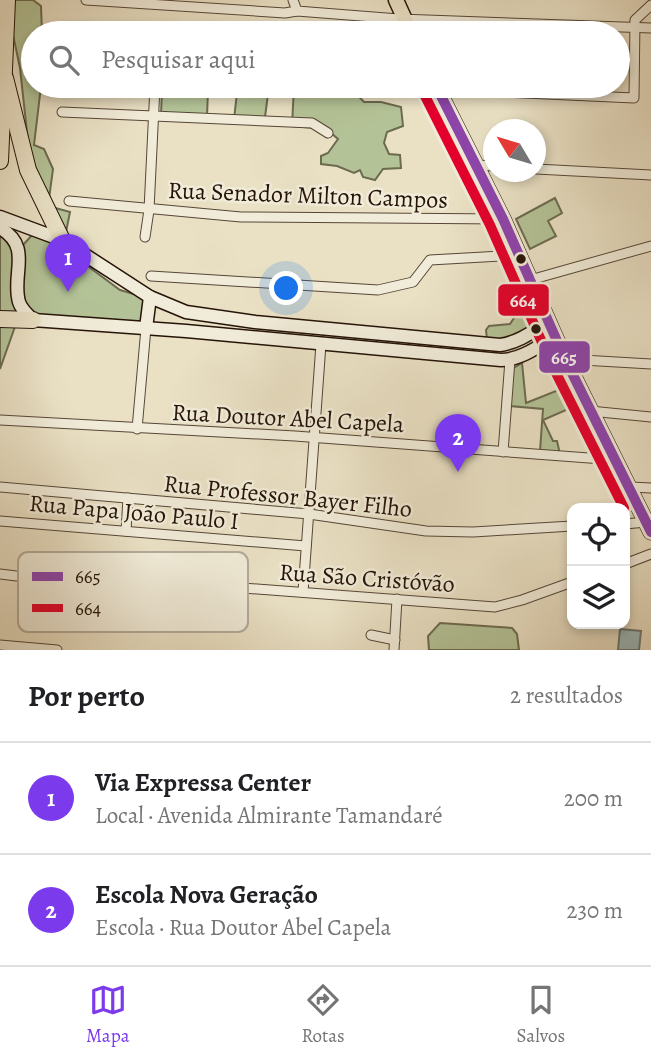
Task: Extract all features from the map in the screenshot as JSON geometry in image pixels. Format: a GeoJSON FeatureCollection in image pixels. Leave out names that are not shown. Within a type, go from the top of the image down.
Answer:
{"type":"FeatureCollection","features":[{"type":"Feature","properties":{"kind":"highway"},"geometry":{"type":"LineString","coordinates":[[0,161],[7,0]]}},
{"type":"Feature","properties":{"kind":"highway"},"geometry":{"type":"LineString","coordinates":[[5,78],[29,170],[62,240]]}},
{"type":"Feature","properties":{"kind":"highway"},"geometry":{"type":"LineString","coordinates":[[0,318],[33,320]]}},
{"type":"Feature","properties":{"kind":"main road"},"geometry":{"type":"LineString","coordinates":[[396,0],[405,19]]}},
{"type":"Feature","properties":{"kind":"main road"},"geometry":{"type":"LineString","coordinates":[[443,98],[503,219],[590,411],[649,527]]}},
{"type":"Feature","properties":{"kind":"main road"},"geometry":{"type":"LineString","coordinates":[[0,217],[62,240],[150,297],[186,312],[255,322],[507,344],[549,322]]}},
{"type":"Feature","properties":{"kind":"main road"},"geometry":{"type":"LineString","coordinates":[[0,228],[10,236],[19,251]]}},
{"type":"Feature","properties":{"kind":"main road"},"geometry":{"type":"LineString","coordinates":[[35,230],[24,238],[19,251],[18,301],[33,320],[146,327],[510,360],[526,354],[555,336]]}},
{"type":"Feature","properties":{"kind":"main road"},"geometry":{"type":"LineString","coordinates":[[146,327],[150,297]]}},
{"type":"Feature","properties":{"kind":"main road"},"geometry":{"type":"LineString","coordinates":[[186,312],[180,321],[186,331]]}},
{"type":"Feature","properties":{"kind":"main road"},"geometry":{"type":"LineString","coordinates":[[507,344],[510,360]]}},
{"type":"Feature","properties":{"kind":"street"},"geometry":{"type":"LineString","coordinates":[[86,0],[451,21]]}},
{"type":"Feature","properties":{"kind":"street"},"geometry":{"type":"LineString","coordinates":[[293,0],[297,11]]}},
{"type":"Feature","properties":{"kind":"street"},"geometry":{"type":"LineString","coordinates":[[630,98],[634,98],[636,18],[651,5]]}},
{"type":"Feature","properties":{"kind":"street"},"geometry":{"type":"LineString","coordinates":[[630,29],[651,28]]}},
{"type":"Feature","properties":{"kind":"street"},"geometry":{"type":"LineString","coordinates":[[145,237],[149,210],[154,98]]}},
{"type":"Feature","properties":{"kind":"street"},"geometry":{"type":"LineString","coordinates":[[62,113],[312,123],[328,134]]}},
{"type":"Feature","properties":{"kind":"street"},"geometry":{"type":"LineString","coordinates":[[477,165],[483,165]]}},
{"type":"Feature","properties":{"kind":"street"},"geometry":{"type":"LineString","coordinates":[[546,170],[651,175]]}},
{"type":"Feature","properties":{"kind":"street","name":"Rua Senador Milton Campos"},"geometry":{"type":"LineString","coordinates":[[69,201],[241,217],[503,219]]}},
{"type":"Feature","properties":{"kind":"street"},"geometry":{"type":"LineString","coordinates":[[530,280],[651,246]]}},
{"type":"Feature","properties":{"kind":"street"},"geometry":{"type":"LineString","coordinates":[[151,276],[378,290],[413,282],[430,260],[519,255]]}},
{"type":"Feature","properties":{"kind":"street"},"geometry":{"type":"LineString","coordinates":[[137,429],[146,327]]}},
{"type":"Feature","properties":{"kind":"street"},"geometry":{"type":"LineString","coordinates":[[303,592],[321,344]]}},
{"type":"Feature","properties":{"kind":"street"},"geometry":{"type":"LineString","coordinates":[[565,359],[651,364]]}},
{"type":"Feature","properties":{"kind":"street"},"geometry":{"type":"LineString","coordinates":[[503,452],[510,360]]}},
{"type":"Feature","properties":{"kind":"street"},"geometry":{"type":"LineString","coordinates":[[590,411],[651,417]]}},
{"type":"Feature","properties":{"kind":"street","name":"Rua Doutor Abel Capela"},"geometry":{"type":"LineString","coordinates":[[0,420],[314,437],[616,460]]}},
{"type":"Feature","properties":{"kind":"street","name":"Rua Professor Bayer Filho"},"geometry":{"type":"LineString","coordinates":[[0,487],[309,514],[436,531],[567,526]]}},
{"type":"Feature","properties":{"kind":"street"},"geometry":{"type":"LineString","coordinates":[[630,487],[651,488]]}},
{"type":"Feature","properties":{"kind":"street"},"geometry":{"type":"LineString","coordinates":[[126,531],[128,498]]}},
{"type":"Feature","properties":{"kind":"street","name":"Rua Papa João Paulo I"},"geometry":{"type":"LineString","coordinates":[[0,520],[306,546]]}},
{"type":"Feature","properties":{"kind":"street"},"geometry":{"type":"LineString","coordinates":[[630,525],[649,527]]}},
{"type":"Feature","properties":{"kind":"street"},"geometry":{"type":"LineString","coordinates":[[630,562],[651,554]]}},
{"type":"Feature","properties":{"kind":"street","name":"Rua São Cristóvão"},"geometry":{"type":"LineString","coordinates":[[0,574],[18,576]]}},
{"type":"Feature","properties":{"kind":"street","name":"Rua São Cristóvão"},"geometry":{"type":"LineString","coordinates":[[248,588],[495,607],[567,584]]}},
{"type":"Feature","properties":{"kind":"street"},"geometry":{"type":"LineString","coordinates":[[372,635],[395,645],[397,599]]}},
{"type":"Feature","properties":{"kind":"street"},"geometry":{"type":"LineString","coordinates":[[2,647],[57,650]]}},
{"type":"Feature","properties":{"kind":"green space"},"geometry":{"type":"Polygon","coordinates":[[[12,0],[33,0],[41,6],[42,21],[21,21],[21,77],[20,68],[11,25],[12,0]]]}},
{"type":"Feature","properties":{"kind":"green space"},"geometry":{"type":"Polygon","coordinates":[[[23,98],[40,98],[34,145],[44,149],[53,169],[48,206],[70,212],[66,232],[47,206],[30,160],[23,98]]]}},
{"type":"Feature","properties":{"kind":"green space"},"geometry":{"type":"Polygon","coordinates":[[[162,98],[208,98],[207,117],[161,115],[162,98]]]}},
{"type":"Feature","properties":{"kind":"green space"},"geometry":{"type":"Polygon","coordinates":[[[236,98],[267,98],[265,117],[234,119],[236,98]]]}},
{"type":"Feature","properties":{"kind":"green space"},"geometry":{"type":"Polygon","coordinates":[[[293,98],[360,98],[364,102],[381,102],[401,107],[403,126],[387,132],[384,143],[389,154],[400,155],[401,168],[383,169],[375,180],[363,177],[360,170],[354,173],[337,166],[321,164],[321,156],[328,153],[338,139],[326,129],[292,126],[293,98]]]}},
{"type":"Feature","properties":{"kind":"green space"},"geometry":{"type":"Polygon","coordinates":[[[555,198],[562,213],[548,221],[556,236],[530,249],[516,219],[555,198]]]}},
{"type":"Feature","properties":{"kind":"green space"},"geometry":{"type":"Polygon","coordinates":[[[0,232],[14,249],[13,281],[18,313],[0,314],[0,232]]]}},
{"type":"Feature","properties":{"kind":"green space"},"geometry":{"type":"Polygon","coordinates":[[[33,234],[58,244],[120,290],[144,297],[142,322],[35,315],[22,300],[23,245],[33,234]]]}},
{"type":"Feature","properties":{"kind":"green space"},"geometry":{"type":"Polygon","coordinates":[[[527,292],[542,323],[508,341],[487,339],[486,330],[489,326],[510,324],[522,306],[527,292]]]}},
{"type":"Feature","properties":{"kind":"green space"},"geometry":{"type":"Polygon","coordinates":[[[17,321],[0,369],[0,322],[17,321]]]}},
{"type":"Feature","properties":{"kind":"green space"},"geometry":{"type":"Polygon","coordinates":[[[522,363],[526,403],[566,387],[573,407],[543,420],[553,441],[557,441],[560,454],[540,451],[543,409],[510,406],[512,369],[522,363]]]}},
{"type":"Feature","properties":{"kind":"green space"},"geometry":{"type":"Polygon","coordinates":[[[440,623],[512,628],[517,634],[519,650],[429,650],[428,636],[440,623]]]}},
{"type":"Feature","properties":{"kind":"water"},"geometry":{"type":"Polygon","coordinates":[[[620,629],[641,631],[639,650],[618,650],[620,629]]]}},
{"type":"Feature","properties":{"kind":"transit line","name":"664"},"geometry":{"type":"LineString","coordinates":[[426,98],[490,225],[552,365],[621,503]]}},
{"type":"Feature","properties":{"kind":"transit line","name":"665"},"geometry":{"type":"LineString","coordinates":[[442,98],[503,219],[565,359],[651,532]]}},
{"type":"Feature","properties":{"kind":"place","name":"Via Expressa Center"},"geometry":{"type":"Point","coordinates":[68,292]}},
{"type":"Feature","properties":{"kind":"place","name":"Escola Nova Geração"},"geometry":{"type":"Point","coordinates":[458,472]}}]}
